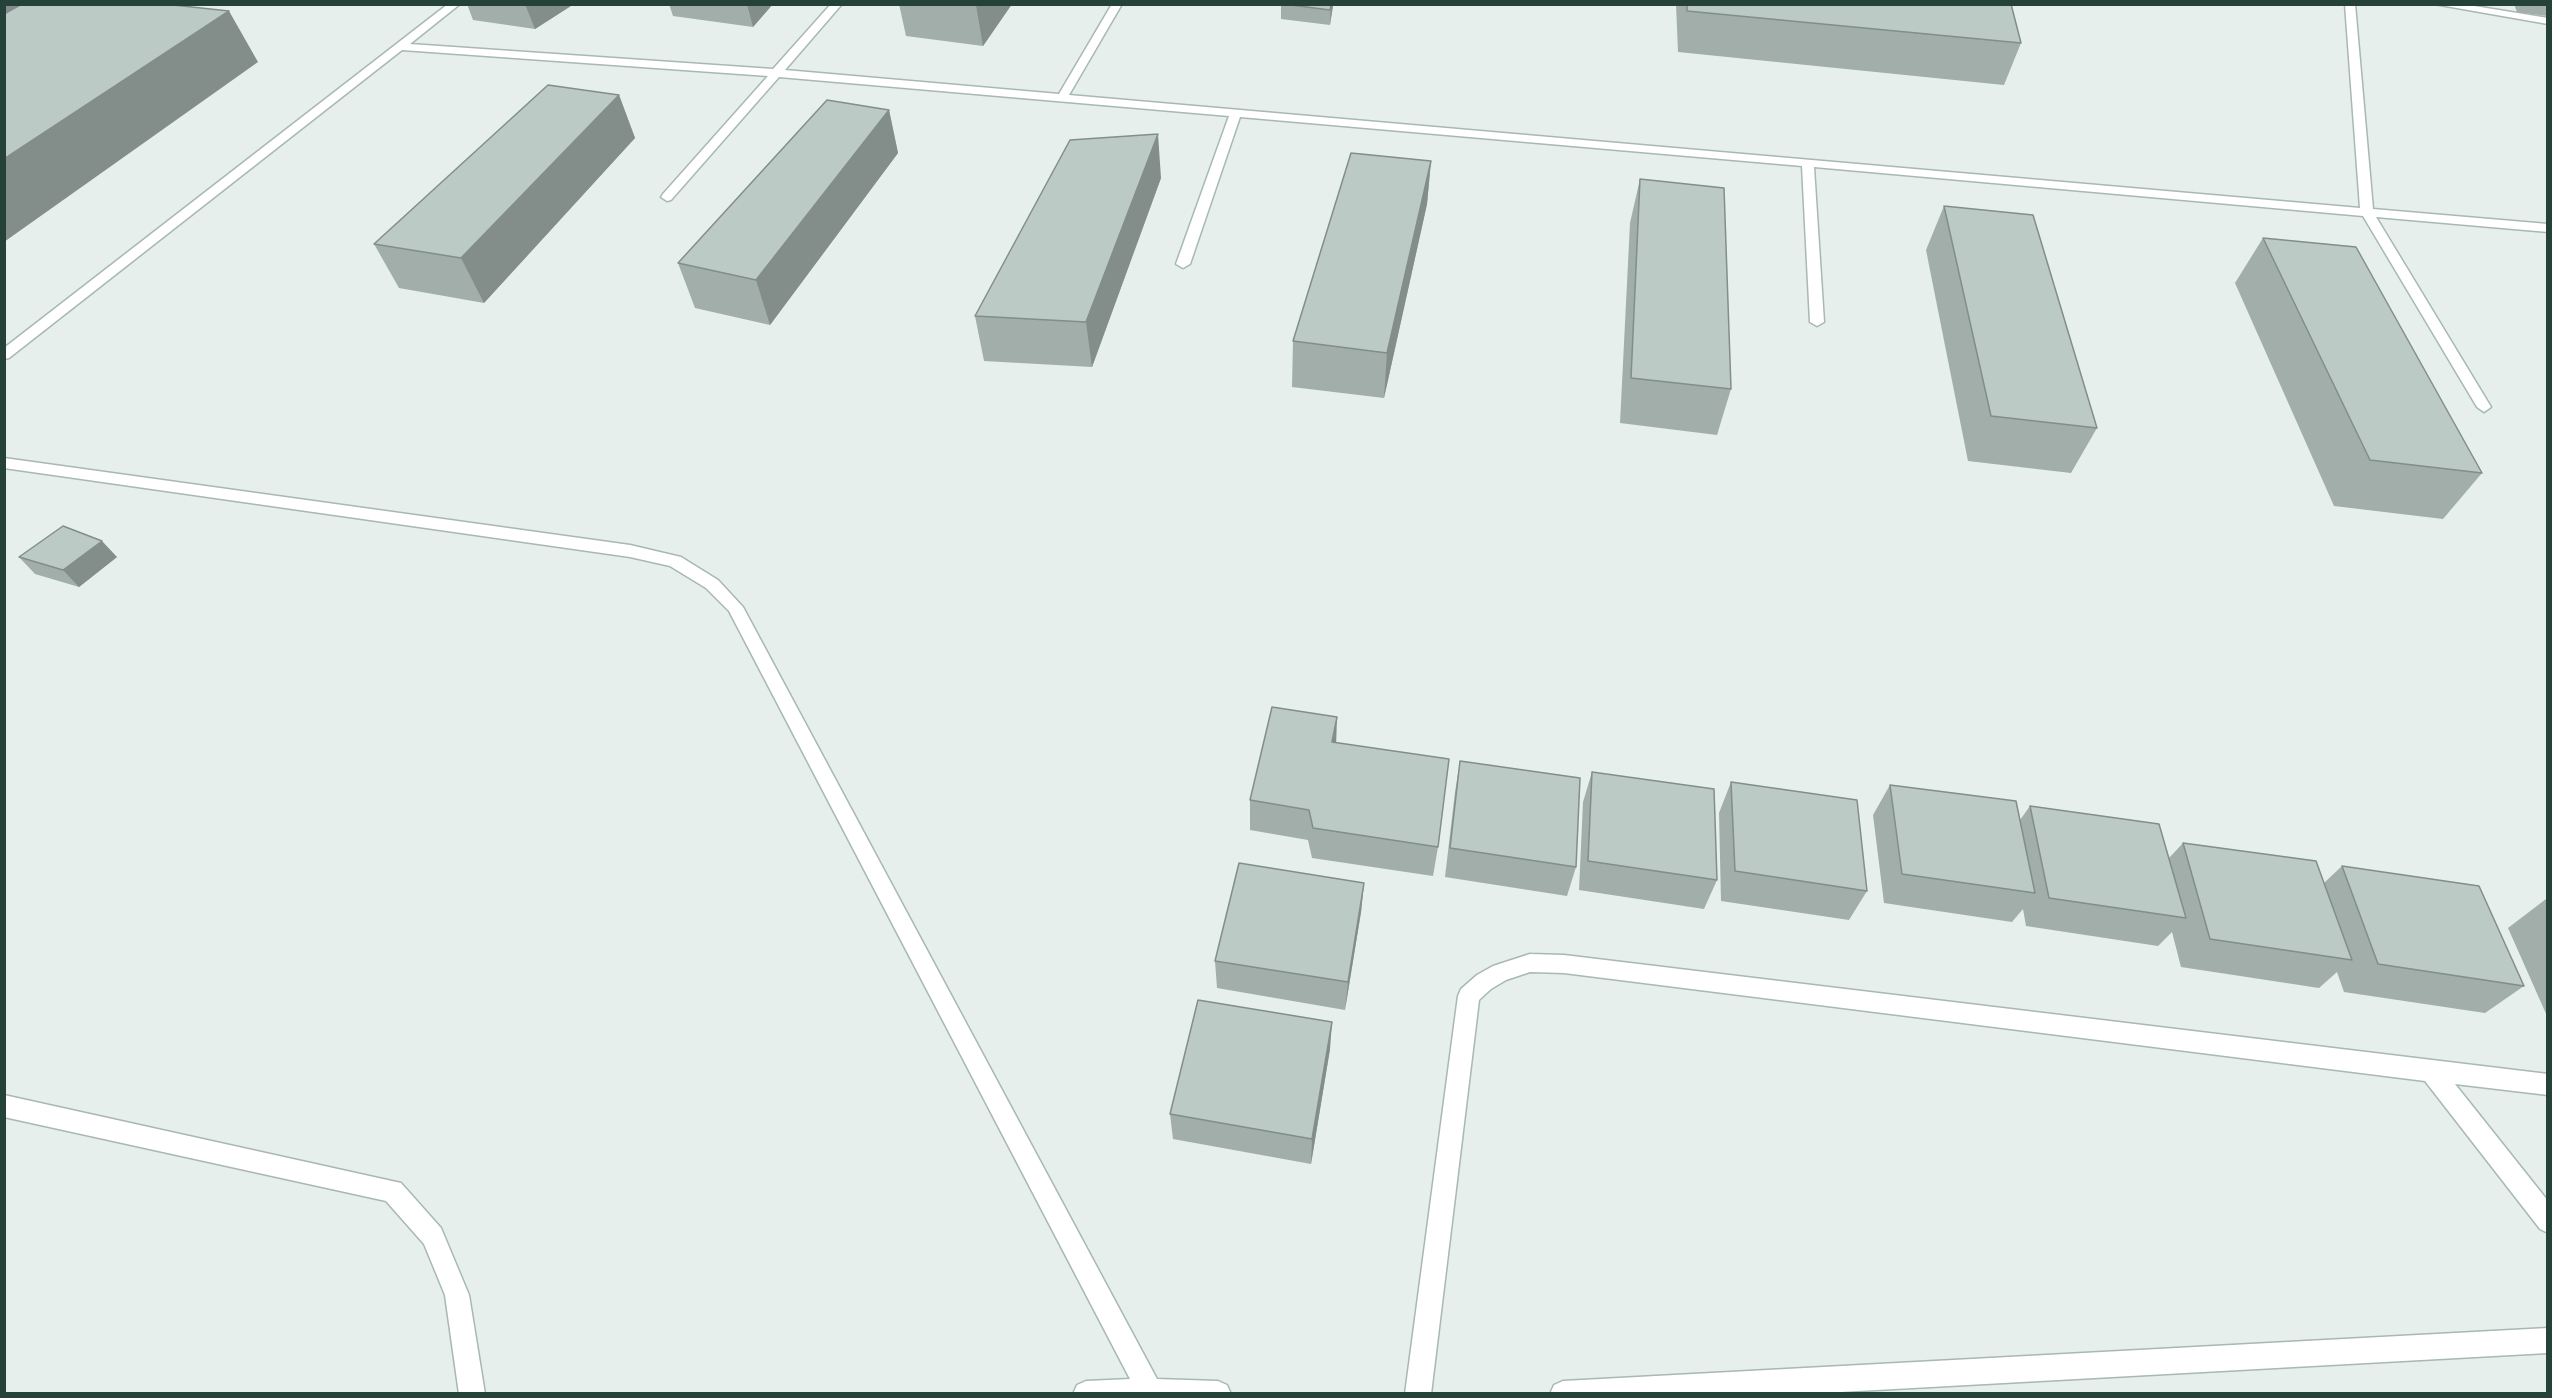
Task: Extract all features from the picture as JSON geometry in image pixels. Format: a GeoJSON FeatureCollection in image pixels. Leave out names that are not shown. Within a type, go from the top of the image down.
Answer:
{"type":"FeatureCollection","features":[{"type":"Feature","properties":{"kind":"street"},"geometry":{"type":"LineString","coordinates":[[4,355],[455,4]]}},
{"type":"Feature","properties":{"kind":"street"},"geometry":{"type":"LineString","coordinates":[[667,197],[837,4]]}},
{"type":"Feature","properties":{"kind":"street"},"geometry":{"type":"LineString","coordinates":[[1062,98],[1117,4]]}},
{"type":"Feature","properties":{"kind":"street"},"geometry":{"type":"LineString","coordinates":[[2350,4],[2367,212],[2484,407]]}},
{"type":"Feature","properties":{"kind":"street"},"geometry":{"type":"LineString","coordinates":[[2439,4],[2547,21]]}},
{"type":"Feature","properties":{"kind":"street"},"geometry":{"type":"LineString","coordinates":[[400,47],[777,73],[2547,228]]}},
{"type":"Feature","properties":{"kind":"street"},"geometry":{"type":"LineString","coordinates":[[1183,264],[1236,113]]}},
{"type":"Feature","properties":{"kind":"street"},"geometry":{"type":"LineString","coordinates":[[1808,164],[1817,322]]}},
{"type":"Feature","properties":{"kind":"street"},"geometry":{"type":"LineString","coordinates":[[4,463],[630,551],[675,561],[712,584],[735,607],[1150,1391]]}},
{"type":"Feature","properties":{"kind":"street"},"geometry":{"type":"LineString","coordinates":[[1418,1394],[1470,996],[1484,982],[1500,973],[1530,963],[1564,964],[2547,1085]]}},
{"type":"Feature","properties":{"kind":"street"},"geometry":{"type":"LineString","coordinates":[[2431,1071],[2547,1221]]}},
{"type":"Feature","properties":{"kind":"street"},"geometry":{"type":"LineString","coordinates":[[4,1106],[393,1191],[433,1236],[457,1295],[472,1394]]}},
{"type":"Feature","properties":{"kind":"street"},"geometry":{"type":"LineString","coordinates":[[1563,1394],[2547,1340]]}},
{"type":"Feature","properties":{"kind":"street"},"geometry":{"type":"LineString","coordinates":[[1086,1394],[1150,1391],[1218,1394]]}},
{"type":"Feature","properties":{"kind":"building"},"geometry":{"type":"Polygon","coordinates":[[[22,4],[164,4],[229,11],[4,159],[4,14],[22,4]]]}},
{"type":"Feature","properties":{"kind":"building"},"geometry":{"type":"Polygon","coordinates":[[[1283,4],[1331,4],[1330,10],[1283,4]]]}},
{"type":"Feature","properties":{"kind":"building"},"geometry":{"type":"Polygon","coordinates":[[[1687,4],[2011,4],[2021,43],[1687,11],[1687,4]]]}},
{"type":"Feature","properties":{"kind":"building"},"geometry":{"type":"Polygon","coordinates":[[[548,85],[619,95],[461,258],[374,244],[548,85]]]}},
{"type":"Feature","properties":{"kind":"building"},"geometry":{"type":"Polygon","coordinates":[[[827,100],[889,110],[756,280],[678,263],[827,100]]]}},
{"type":"Feature","properties":{"kind":"building"},"geometry":{"type":"Polygon","coordinates":[[[1158,134],[1086,322],[975,316],[1070,140],[1158,134]]]}},
{"type":"Feature","properties":{"kind":"building"},"geometry":{"type":"Polygon","coordinates":[[[1351,153],[1431,161],[1387,353],[1293,341],[1351,153]]]}},
{"type":"Feature","properties":{"kind":"building"},"geometry":{"type":"Polygon","coordinates":[[[1640,179],[1724,188],[1731,389],[1631,378],[1640,179]]]}},
{"type":"Feature","properties":{"kind":"building"},"geometry":{"type":"Polygon","coordinates":[[[1944,206],[2033,215],[2097,428],[1991,416],[1944,206]]]}},
{"type":"Feature","properties":{"kind":"building"},"geometry":{"type":"Polygon","coordinates":[[[2263,238],[2356,247],[2482,473],[2370,460],[2263,238]]]}},
{"type":"Feature","properties":{"kind":"building"},"geometry":{"type":"Polygon","coordinates":[[[63,526],[102,541],[63,570],[19,557],[63,526]]]}},
{"type":"Feature","properties":{"kind":"building"},"geometry":{"type":"Polygon","coordinates":[[[1272,707],[1337,717],[1332,742],[1449,759],[1438,847],[1313,828],[1309,810],[1250,800],[1272,707]]]}},
{"type":"Feature","properties":{"kind":"building"},"geometry":{"type":"Polygon","coordinates":[[[1460,761],[1580,778],[1576,867],[1450,848],[1460,761]]]}},
{"type":"Feature","properties":{"kind":"building"},"geometry":{"type":"Polygon","coordinates":[[[1592,772],[1714,789],[1717,880],[1588,861],[1592,772]]]}},
{"type":"Feature","properties":{"kind":"building"},"geometry":{"type":"Polygon","coordinates":[[[1731,782],[1857,800],[1867,891],[1735,871],[1731,782]]]}},
{"type":"Feature","properties":{"kind":"building"},"geometry":{"type":"Polygon","coordinates":[[[1890,785],[2016,801],[2035,893],[1902,874],[1890,785]]]}},
{"type":"Feature","properties":{"kind":"building"},"geometry":{"type":"Polygon","coordinates":[[[2030,806],[2159,824],[2186,918],[2049,898],[2030,806]]]}},
{"type":"Feature","properties":{"kind":"building"},"geometry":{"type":"Polygon","coordinates":[[[2183,843],[2316,861],[2352,960],[2210,939],[2183,843]]]}},
{"type":"Feature","properties":{"kind":"building"},"geometry":{"type":"Polygon","coordinates":[[[1239,863],[1364,883],[1348,982],[1215,961],[1239,863]]]}},
{"type":"Feature","properties":{"kind":"building"},"geometry":{"type":"Polygon","coordinates":[[[2342,866],[2479,886],[2524,986],[2378,964],[2342,866]]]}},
{"type":"Feature","properties":{"kind":"building"},"geometry":{"type":"Polygon","coordinates":[[[1198,1000],[1332,1022],[1312,1139],[1170,1114],[1198,1000]]]}}]}
